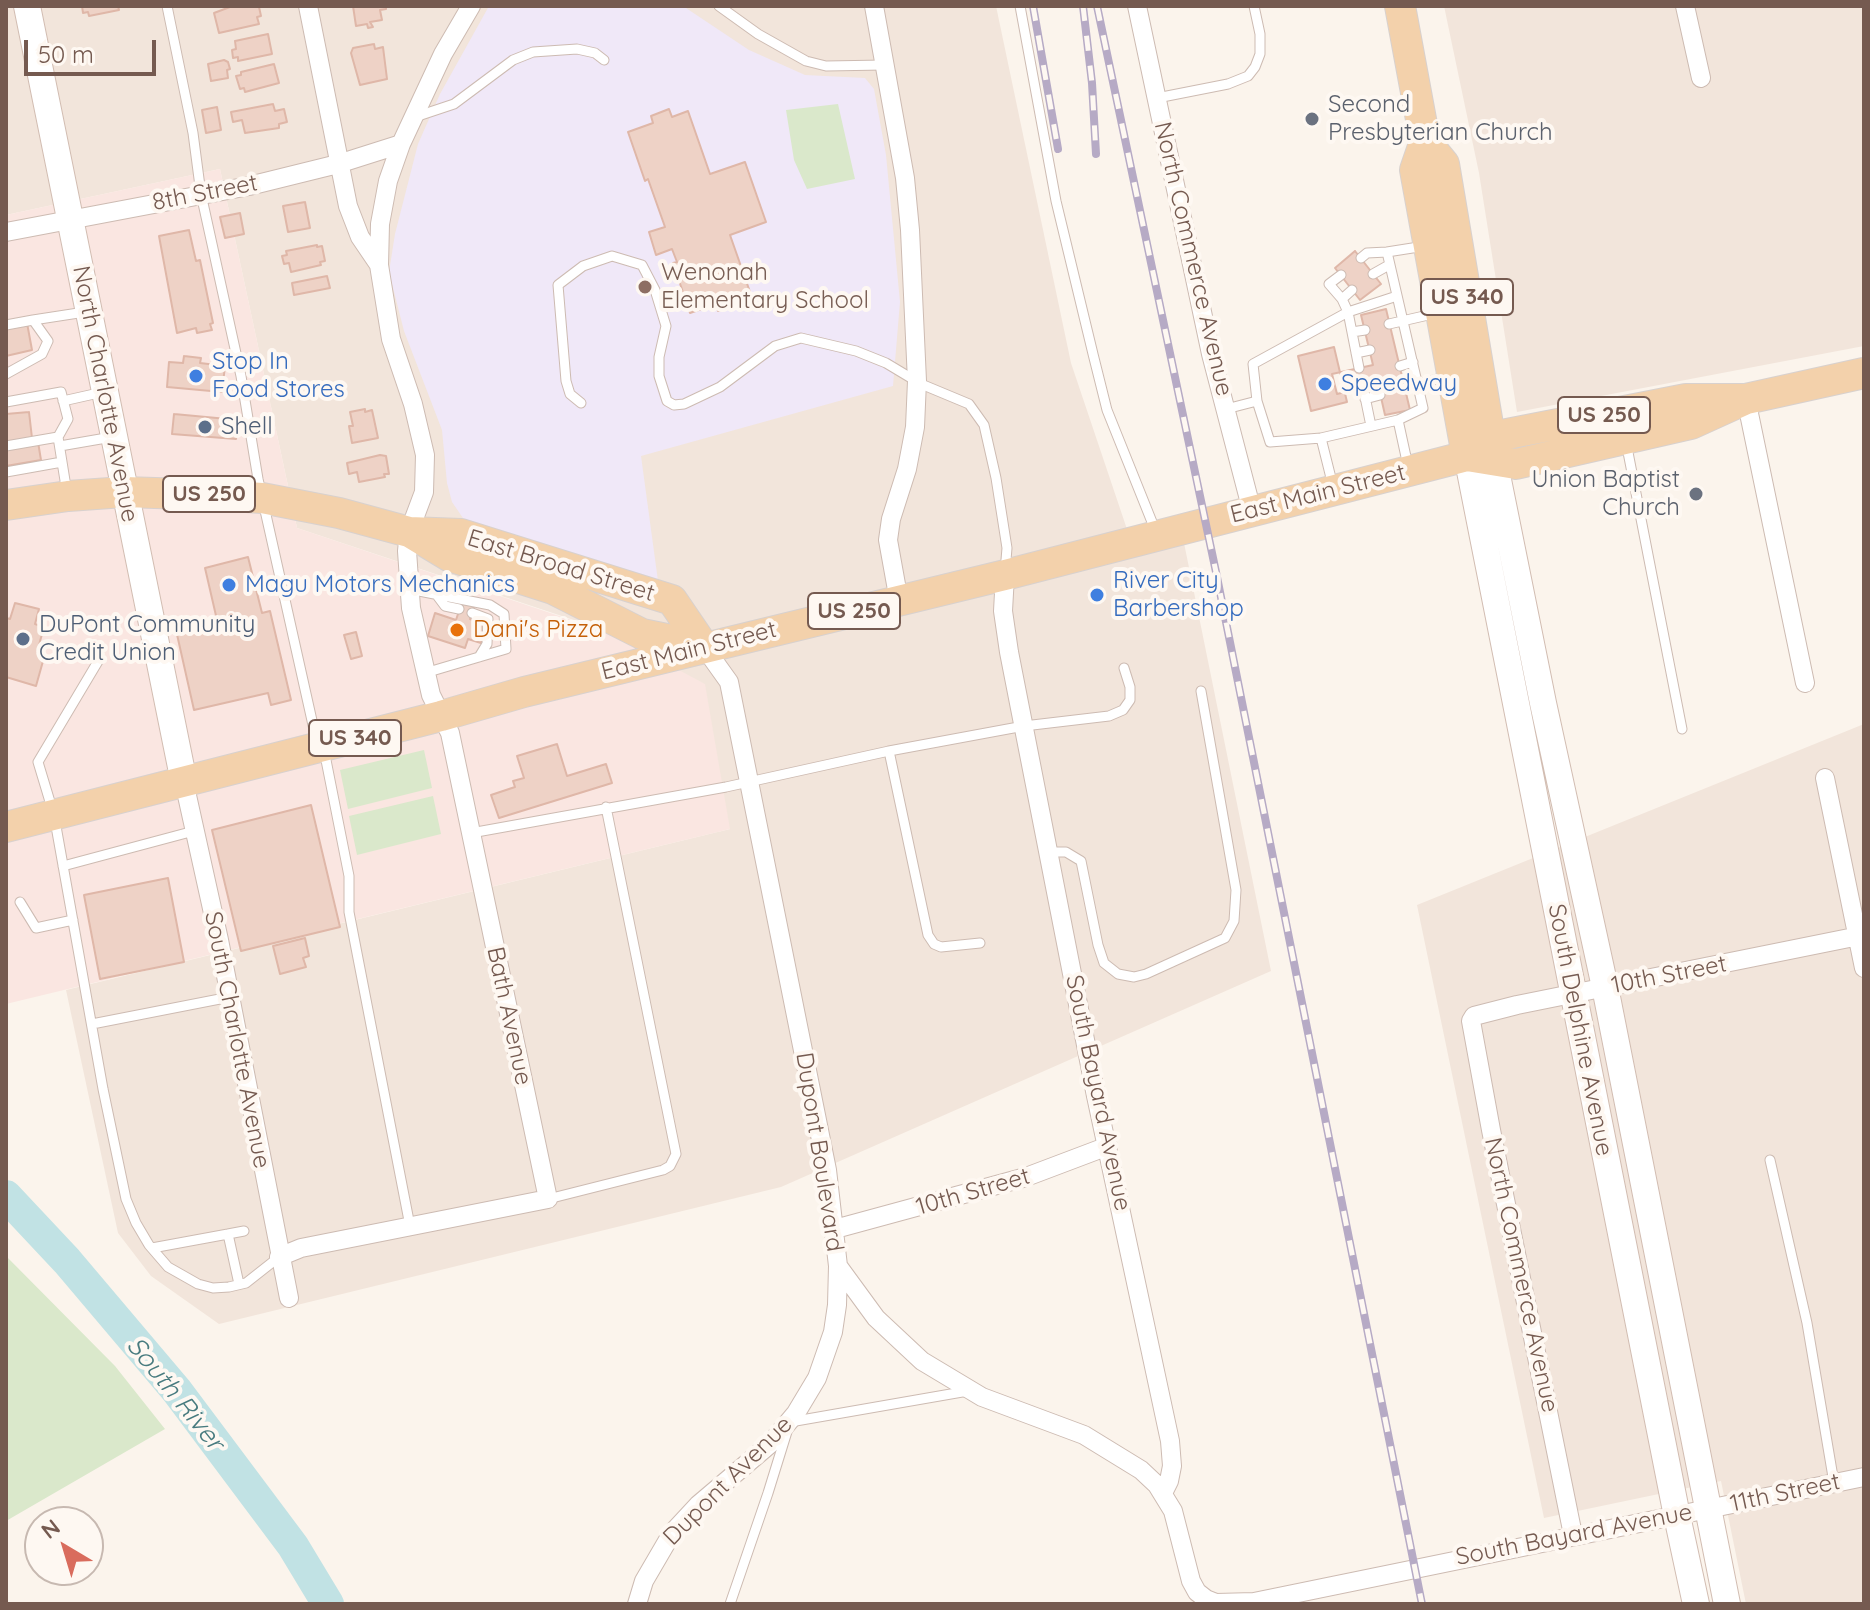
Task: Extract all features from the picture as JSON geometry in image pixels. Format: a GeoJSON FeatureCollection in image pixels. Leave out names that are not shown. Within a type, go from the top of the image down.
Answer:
{"type":"FeatureCollection","features":[{"type":"Feature","properties":{"kind":"main road","name":"North Charlotte Avenue"},"geometry":{"type":"LineString","coordinates":[[27,6],[184,782]]}},
{"type":"Feature","properties":{"kind":"main road","name":"US 340"},"geometry":{"type":"LineString","coordinates":[[1400,6],[1425,141],[1444,164],[1484,453]]}},
{"type":"Feature","properties":{"kind":"main road","name":"US 340"},"geometry":{"type":"LineString","coordinates":[[1425,141],[1415,170],[1439,312],[1453,375],[1484,453]]}},
{"type":"Feature","properties":{"kind":"main road","name":"East Main Street"},"geometry":{"type":"LineString","coordinates":[[1484,453],[1516,464],[1691,424],[1746,399],[1864,373]]}},
{"type":"Feature","properties":{"kind":"main road","name":"East Main Street"},"geometry":{"type":"LineString","coordinates":[[6,827],[704,647],[1005,575],[1484,453],[1507,434],[1686,399],[1746,399]]}},
{"type":"Feature","properties":{"kind":"main road","name":"South Delphine Avenue"},"geometry":{"type":"LineString","coordinates":[[1484,453],[1605,987],[1727,1604]]}},
{"type":"Feature","properties":{"kind":"main road","name":"South Delphine Avenue"},"geometry":{"type":"LineString","coordinates":[[1484,453],[1572,994],[1696,1604]]}},
{"type":"Feature","properties":{"kind":"main road","name":"East Broad Street"},"geometry":{"type":"LineString","coordinates":[[6,505],[68,496],[160,491],[262,498],[339,513],[409,532],[461,534],[672,600],[704,647]]}},
{"type":"Feature","properties":{"kind":"main road","name":"East Broad Street"},"geometry":{"type":"LineString","coordinates":[[409,532],[449,556],[553,589],[642,634],[704,647]]}},
{"type":"Feature","properties":{"kind":"street"},"geometry":{"type":"LineString","coordinates":[[308,6],[348,206],[360,237],[379,265]]}},
{"type":"Feature","properties":{"kind":"street"},"geometry":{"type":"LineString","coordinates":[[379,265],[380,224],[388,181],[401,144],[471,6]]}},
{"type":"Feature","properties":{"kind":"street"},"geometry":{"type":"LineString","coordinates":[[874,6],[905,178],[917,381],[915,427],[888,540],[899,601]]}},
{"type":"Feature","properties":{"kind":"street","name":"North Commerce Avenue"},"geometry":{"type":"LineString","coordinates":[[1137,6],[1211,354],[1252,511]]}},
{"type":"Feature","properties":{"kind":"street"},"geometry":{"type":"LineString","coordinates":[[1685,6],[1701,78]]}},
{"type":"Feature","properties":{"kind":"street","name":"8th Street"},"geometry":{"type":"LineString","coordinates":[[6,232],[249,186],[338,164],[401,144]]}},
{"type":"Feature","properties":{"kind":"street","name":"Bath Avenue"},"geometry":{"type":"LineString","coordinates":[[379,265],[391,339],[413,404],[427,474],[424,492],[409,532],[407,561],[415,633],[431,695],[450,733],[548,1199]]}},
{"type":"Feature","properties":{"kind":"street"},"geometry":{"type":"LineString","coordinates":[[1746,399],[1805,683]]}},
{"type":"Feature","properties":{"kind":"street","name":"South Bayard Avenue"},"geometry":{"type":"LineString","coordinates":[[1005,575],[1003,611],[1024,726],[1170,1441],[1172,1466],[1163,1493],[1178,1527],[1191,1581],[1197,1592],[1206,1602],[1254,1602],[1707,1509]]}},
{"type":"Feature","properties":{"kind":"street","name":"Dupont Boulevard"},"geometry":{"type":"LineString","coordinates":[[704,647],[729,682],[827,1170],[838,1266],[876,1318],[922,1361],[969,1391],[1094,1440],[1141,1470],[1163,1493]]}},
{"type":"Feature","properties":{"kind":"street"},"geometry":{"type":"LineString","coordinates":[[1825,778],[1860,936],[1864,968]]}},
{"type":"Feature","properties":{"kind":"street","name":"South Charlotte Avenue"},"geometry":{"type":"LineString","coordinates":[[184,782],[289,1298]]}},
{"type":"Feature","properties":{"kind":"street","name":"10th Street"},"geometry":{"type":"LineString","coordinates":[[1474,1016],[1860,936]]}},
{"type":"Feature","properties":{"kind":"street","name":"North Commerce Avenue"},"geometry":{"type":"LineString","coordinates":[[1474,1016],[1471,1027],[1573,1535]]}},
{"type":"Feature","properties":{"kind":"street","name":"10th Street"},"geometry":{"type":"LineString","coordinates":[[835,1229],[1026,1177],[1108,1146]]}},
{"type":"Feature","properties":{"kind":"street"},"geometry":{"type":"LineString","coordinates":[[279,1257],[301,1248],[548,1199]]}},
{"type":"Feature","properties":{"kind":"street","name":"Dupont Avenue"},"geometry":{"type":"LineString","coordinates":[[637,1604],[650,1568],[672,1533],[698,1505],[770,1444],[790,1422],[817,1378],[833,1332],[838,1266]]}},
{"type":"Feature","properties":{"kind":"street","name":"11th Street"},"geometry":{"type":"LineString","coordinates":[[1707,1509],[1864,1477]]}},
{"type":"Feature","properties":{"kind":"lane"},"geometry":{"type":"LineString","coordinates":[[167,6],[193,133],[201,194],[241,376],[262,498],[349,876],[349,912],[410,1226]]}},
{"type":"Feature","properties":{"kind":"lane"},"geometry":{"type":"LineString","coordinates":[[1020,6],[1056,201],[1107,410],[1158,535]]}},
{"type":"Feature","properties":{"kind":"lane"},"geometry":{"type":"LineString","coordinates":[[1157,98],[1228,84],[1248,76],[1260,54],[1260,34],[1254,6]]}},
{"type":"Feature","properties":{"kind":"lane"},"geometry":{"type":"LineString","coordinates":[[724,8],[758,34],[806,61],[826,66],[884,65]]}},
{"type":"Feature","properties":{"kind":"lane"},"geometry":{"type":"LineString","coordinates":[[412,118],[454,104],[513,60],[533,52],[577,49],[595,53],[604,60]]}},
{"type":"Feature","properties":{"kind":"lane"},"geometry":{"type":"LineString","coordinates":[[1361,258],[1367,253],[1428,246]]}},
{"type":"Feature","properties":{"kind":"lane"},"geometry":{"type":"LineString","coordinates":[[1387,252],[1423,408],[1398,420],[1321,438],[1270,442],[1257,401],[1253,364],[1348,312],[1397,296]]}},
{"type":"Feature","properties":{"kind":"lane"},"geometry":{"type":"LineString","coordinates":[[581,403],[570,394],[566,381],[558,285],[583,266],[612,256],[642,265],[655,290],[666,326],[659,357],[659,376],[667,401],[674,405],[684,404],[720,387],[775,346],[801,338],[856,351],[886,363],[917,381],[969,404],[984,425],[1007,548],[1005,575]]}},
{"type":"Feature","properties":{"kind":"lane"},"geometry":{"type":"LineString","coordinates":[[1373,274],[1389,265]]}},
{"type":"Feature","properties":{"kind":"lane"},"geometry":{"type":"LineString","coordinates":[[1341,275],[1329,284],[1348,312],[1359,368]]}},
{"type":"Feature","properties":{"kind":"lane"},"geometry":{"type":"LineString","coordinates":[[1342,299],[1352,290]]}},
{"type":"Feature","properties":{"kind":"lane"},"geometry":{"type":"LineString","coordinates":[[6,325],[88,312]]}},
{"type":"Feature","properties":{"kind":"lane"},"geometry":{"type":"LineString","coordinates":[[1389,324],[1439,312]]}},
{"type":"Feature","properties":{"kind":"lane"},"geometry":{"type":"LineString","coordinates":[[6,374],[42,354],[48,341],[33,320]]}},
{"type":"Feature","properties":{"kind":"lane"},"geometry":{"type":"LineString","coordinates":[[1352,332],[1365,330]]}},
{"type":"Feature","properties":{"kind":"lane"},"geometry":{"type":"LineString","coordinates":[[1394,345],[1408,342]]}},
{"type":"Feature","properties":{"kind":"lane"},"geometry":{"type":"LineString","coordinates":[[1356,353],[1370,350]]}},
{"type":"Feature","properties":{"kind":"lane"},"geometry":{"type":"LineString","coordinates":[[1400,366],[1413,362]]}},
{"type":"Feature","properties":{"kind":"lane"},"geometry":{"type":"LineString","coordinates":[[1405,388],[1453,375]]}},
{"type":"Feature","properties":{"kind":"lane"},"geometry":{"type":"LineString","coordinates":[[1363,387],[1371,426]]}},
{"type":"Feature","properties":{"kind":"lane"},"geometry":{"type":"LineString","coordinates":[[6,402],[61,392],[68,419],[59,441],[68,496]]}},
{"type":"Feature","properties":{"kind":"lane"},"geometry":{"type":"LineString","coordinates":[[63,401],[104,392]]}},
{"type":"Feature","properties":{"kind":"lane"},"geometry":{"type":"LineString","coordinates":[[1365,399],[1380,395]]}},
{"type":"Feature","properties":{"kind":"lane"},"geometry":{"type":"LineString","coordinates":[[1226,409],[1257,401]]}},
{"type":"Feature","properties":{"kind":"lane"},"geometry":{"type":"LineString","coordinates":[[1398,420],[1409,470]]}},
{"type":"Feature","properties":{"kind":"lane"},"geometry":{"type":"LineString","coordinates":[[6,446],[113,437]]}},
{"type":"Feature","properties":{"kind":"lane"},"geometry":{"type":"LineString","coordinates":[[1321,438],[1334,489]]}},
{"type":"Feature","properties":{"kind":"lane"},"geometry":{"type":"LineString","coordinates":[[1625,439],[1682,729]]}},
{"type":"Feature","properties":{"kind":"lane"},"geometry":{"type":"LineString","coordinates":[[6,472],[62,462]]}},
{"type":"Feature","properties":{"kind":"lane"},"geometry":{"type":"LineString","coordinates":[[409,589],[490,605],[504,614],[506,649],[425,673]]}},
{"type":"Feature","properties":{"kind":"lane"},"geometry":{"type":"LineString","coordinates":[[436,594],[445,606],[459,609]]}},
{"type":"Feature","properties":{"kind":"lane"},"geometry":{"type":"LineString","coordinates":[[472,613],[488,619],[487,644],[479,657]]}},
{"type":"Feature","properties":{"kind":"lane"},"geometry":{"type":"LineString","coordinates":[[100,658],[38,762],[54,815],[126,1199],[136,1223],[168,1267],[198,1284],[213,1288],[239,1284],[260,1274],[279,1257]]}},
{"type":"Feature","properties":{"kind":"lane"},"geometry":{"type":"LineString","coordinates":[[471,833],[726,787],[889,751],[1024,726],[1109,716],[1123,710],[1130,694],[1124,668]]}},
{"type":"Feature","properties":{"kind":"lane"},"geometry":{"type":"LineString","coordinates":[[1049,852],[1066,852],[1081,861],[1098,945],[1104,963],[1118,974],[1134,977],[1146,974],[1216,945],[1225,938],[1234,921],[1236,890],[1201,691]]}},
{"type":"Feature","properties":{"kind":"lane"},"geometry":{"type":"LineString","coordinates":[[889,751],[928,935],[934,944],[941,947],[980,943]]}},
{"type":"Feature","properties":{"kind":"lane"},"geometry":{"type":"LineString","coordinates":[[548,1199],[663,1170],[674,1162],[676,1154],[606,807]]}},
{"type":"Feature","properties":{"kind":"lane"},"geometry":{"type":"LineString","coordinates":[[63,866],[194,831]]}},
{"type":"Feature","properties":{"kind":"lane"},"geometry":{"type":"LineString","coordinates":[[20,902],[36,928],[73,920]]}},
{"type":"Feature","properties":{"kind":"lane"},"geometry":{"type":"LineString","coordinates":[[92,1024],[230,997]]}},
{"type":"Feature","properties":{"kind":"lane"},"geometry":{"type":"LineString","coordinates":[[1770,1160],[1807,1323],[1834,1483]]}},
{"type":"Feature","properties":{"kind":"lane"},"geometry":{"type":"LineString","coordinates":[[152,1248],[244,1231]]}},
{"type":"Feature","properties":{"kind":"lane"},"geometry":{"type":"LineString","coordinates":[[228,1234],[239,1284]]}},
{"type":"Feature","properties":{"kind":"lane"},"geometry":{"type":"LineString","coordinates":[[730,1604],[790,1422],[969,1391]]}},
{"type":"Feature","properties":{"kind":"shaded area"},"geometry":{"type":"Polygon","coordinates":[[[6,6],[996,6],[1071,363],[1135,553],[1184,543],[1271,971],[781,1187],[219,1324],[151,1276],[118,1233],[66,990],[730,829],[610,632],[297,528],[220,169],[6,215],[6,6]]]}},
{"type":"Feature","properties":{"kind":"shaded area","name":"Wenonah Elementary School"},"geometry":{"type":"Polygon","coordinates":[[[489,6],[683,6],[749,50],[805,75],[865,78],[874,89],[886,155],[900,302],[893,386],[641,456],[658,581],[465,521],[452,502],[442,430],[404,331],[389,272],[395,234],[418,144],[440,94],[489,6]]]}},
{"type":"Feature","properties":{"kind":"shaded area"},"geometry":{"type":"Polygon","coordinates":[[[1444,6],[1864,6],[1864,346],[1517,412],[1479,173],[1444,6]]]}},
{"type":"Feature","properties":{"kind":"shaded area"},"geometry":{"type":"Polygon","coordinates":[[[220,169],[297,528],[610,633],[705,684],[730,829],[6,1004],[6,215],[220,169]]]}},
{"type":"Feature","properties":{"kind":"shaded area"},"geometry":{"type":"Polygon","coordinates":[[[1864,724],[1864,1604],[1746,1604],[1721,1481],[1544,1518],[1417,905],[1864,724]]]}},
{"type":"Feature","properties":{"kind":"green space"},"geometry":{"type":"Polygon","coordinates":[[[838,104],[855,179],[807,189],[794,160],[786,110],[838,104]]]}},
{"type":"Feature","properties":{"kind":"green space"},"geometry":{"type":"Polygon","coordinates":[[[424,750],[432,788],[348,809],[340,770],[424,750]]]}},
{"type":"Feature","properties":{"kind":"green space"},"geometry":{"type":"Polygon","coordinates":[[[433,796],[441,834],[357,855],[349,816],[433,796]]]}},
{"type":"Feature","properties":{"kind":"green space"},"geometry":{"type":"Polygon","coordinates":[[[6,1256],[115,1366],[165,1429],[32,1506],[24,1506],[24,1511],[6,1521],[6,1256]]]}},
{"type":"Feature","properties":{"kind":"building"},"geometry":{"type":"Polygon","coordinates":[[[82,6],[118,6],[119,10],[89,16],[88,12],[83,13],[82,6]]]}},
{"type":"Feature","properties":{"kind":"building"},"geometry":{"type":"Polygon","coordinates":[[[353,6],[386,6],[386,9],[380,10],[382,20],[370,22],[373,27],[368,28],[367,24],[356,26],[353,6]]]}},
{"type":"Feature","properties":{"kind":"building"},"geometry":{"type":"Polygon","coordinates":[[[230,7],[259,7],[259,24],[219,33],[214,13],[230,7]]]}},
{"type":"Feature","properties":{"kind":"building"},"geometry":{"type":"Polygon","coordinates":[[[268,34],[272,54],[238,61],[238,57],[233,58],[235,41],[268,34]]]}},
{"type":"Feature","properties":{"kind":"building"},"geometry":{"type":"Polygon","coordinates":[[[374,44],[375,49],[383,47],[387,79],[360,85],[351,53],[353,48],[374,44]]]}},
{"type":"Feature","properties":{"kind":"building"},"geometry":{"type":"Polygon","coordinates":[[[224,60],[230,69],[227,70],[228,78],[211,81],[208,64],[224,60]]]}},
{"type":"Feature","properties":{"kind":"building"},"geometry":{"type":"Polygon","coordinates":[[[274,64],[279,83],[245,92],[244,88],[240,89],[236,76],[241,72],[274,64]]]}},
{"type":"Feature","properties":{"kind":"building"},"geometry":{"type":"Polygon","coordinates":[[[273,104],[275,111],[284,109],[287,122],[279,124],[279,128],[245,133],[242,120],[233,122],[231,112],[273,104]]]}},
{"type":"Feature","properties":{"kind":"building"},"geometry":{"type":"Polygon","coordinates":[[[217,107],[221,130],[206,133],[202,110],[217,107]]]}},
{"type":"Feature","properties":{"kind":"building"},"geometry":{"type":"Polygon","coordinates":[[[669,109],[672,117],[688,111],[710,174],[745,162],[766,222],[730,235],[750,292],[735,298],[737,304],[718,311],[716,304],[690,313],[673,263],[677,262],[672,249],[656,255],[649,232],[665,227],[628,132],[653,123],[651,116],[669,109]]]}},
{"type":"Feature","properties":{"kind":"building"},"geometry":{"type":"Polygon","coordinates":[[[305,202],[310,228],[288,232],[283,206],[305,202]]]}},
{"type":"Feature","properties":{"kind":"building"},"geometry":{"type":"Polygon","coordinates":[[[240,213],[244,234],[225,238],[220,217],[240,213]]]}},
{"type":"Feature","properties":{"kind":"building"},"geometry":{"type":"Polygon","coordinates":[[[189,230],[196,261],[200,260],[213,323],[210,324],[212,330],[197,333],[196,328],[177,333],[159,236],[189,230]]]}},
{"type":"Feature","properties":{"kind":"building"},"geometry":{"type":"Polygon","coordinates":[[[322,246],[325,261],[320,262],[321,265],[291,272],[289,263],[284,264],[282,256],[287,255],[286,251],[322,246]]]}},
{"type":"Feature","properties":{"kind":"building"},"geometry":{"type":"Polygon","coordinates":[[[1355,251],[1381,284],[1360,300],[1335,268],[1355,251]]]}},
{"type":"Feature","properties":{"kind":"building"},"geometry":{"type":"Polygon","coordinates":[[[327,276],[330,288],[294,295],[292,283],[327,276]]]}},
{"type":"Feature","properties":{"kind":"building"},"geometry":{"type":"Polygon","coordinates":[[[1386,309],[1410,410],[1385,415],[1378,384],[1337,394],[1332,374],[1373,365],[1361,315],[1386,309]]]}},
{"type":"Feature","properties":{"kind":"building"},"geometry":{"type":"Polygon","coordinates":[[[27,323],[32,350],[6,356],[6,328],[27,323]]]}},
{"type":"Feature","properties":{"kind":"building"},"geometry":{"type":"Polygon","coordinates":[[[1334,347],[1347,402],[1311,411],[1298,356],[1334,347]]]}},
{"type":"Feature","properties":{"kind":"building","name":"Stop In Food Stores"},"geometry":{"type":"Polygon","coordinates":[[[184,356],[201,358],[200,363],[225,366],[222,392],[167,387],[169,362],[183,363],[184,356]]]}},
{"type":"Feature","properties":{"kind":"building"},"geometry":{"type":"Polygon","coordinates":[[[365,409],[365,412],[372,410],[378,438],[352,443],[350,412],[365,409]]]}},
{"type":"Feature","properties":{"kind":"building"},"geometry":{"type":"Polygon","coordinates":[[[29,412],[32,438],[6,442],[6,414],[29,412]]]}},
{"type":"Feature","properties":{"kind":"building","name":"Shell"},"geometry":{"type":"Polygon","coordinates":[[[174,414],[238,420],[236,439],[172,434],[174,414]]]}},
{"type":"Feature","properties":{"kind":"building"},"geometry":{"type":"Polygon","coordinates":[[[38,442],[41,460],[6,466],[6,448],[38,442]]]}},
{"type":"Feature","properties":{"kind":"building"},"geometry":{"type":"Polygon","coordinates":[[[386,456],[389,474],[384,474],[385,477],[359,482],[357,472],[349,474],[347,463],[386,456]]]}},
{"type":"Feature","properties":{"kind":"building"},"geometry":{"type":"Polygon","coordinates":[[[248,557],[262,613],[270,611],[291,700],[271,705],[268,693],[194,710],[176,630],[217,620],[205,568],[248,557]]]}},
{"type":"Feature","properties":{"kind":"building","name":"Dani's Pizza"},"geometry":{"type":"Polygon","coordinates":[[[462,602],[474,606],[470,619],[487,625],[481,643],[468,639],[465,648],[428,636],[435,613],[456,620],[462,602]]]}},
{"type":"Feature","properties":{"kind":"building","name":"DuPont Community Credit Union"},"geometry":{"type":"Polygon","coordinates":[[[15,603],[39,609],[35,624],[44,627],[37,652],[45,654],[36,686],[6,677],[6,618],[10,619],[15,603]]]}},
{"type":"Feature","properties":{"kind":"building"},"geometry":{"type":"Polygon","coordinates":[[[356,632],[362,656],[351,659],[344,635],[356,632]]]}},
{"type":"Feature","properties":{"kind":"building"},"geometry":{"type":"Polygon","coordinates":[[[557,744],[567,776],[606,764],[612,783],[499,818],[491,795],[515,787],[513,781],[524,778],[517,756],[557,744]]]}},
{"type":"Feature","properties":{"kind":"building"},"geometry":{"type":"Polygon","coordinates":[[[311,805],[340,927],[241,951],[212,830],[311,805]]]}},
{"type":"Feature","properties":{"kind":"building"},"geometry":{"type":"Polygon","coordinates":[[[168,878],[184,962],[100,979],[84,895],[168,878]]]}},
{"type":"Feature","properties":{"kind":"building"},"geometry":{"type":"Polygon","coordinates":[[[305,938],[309,956],[303,958],[306,967],[280,974],[273,946],[305,938]]]}},
{"type":"Feature","properties":{"kind":"waterway","name":"South River"},"geometry":{"type":"LineString","coordinates":[[6,1196],[67,1261],[177,1391],[293,1546],[328,1604]]}},
{"type":"Feature","properties":{"kind":"railway"},"geometry":{"type":"LineString","coordinates":[[1033,6],[1058,149]]}},
{"type":"Feature","properties":{"kind":"railway"},"geometry":{"type":"LineString","coordinates":[[1083,6],[1096,154]]}},
{"type":"Feature","properties":{"kind":"railway"},"geometry":{"type":"LineString","coordinates":[[1097,6],[1216,572],[1422,1604]]}},
{"type":"Feature","properties":{"kind":"place","name":"Second Presbyterian Church"},"geometry":{"type":"Point","coordinates":[1312,119]}},
{"type":"Feature","properties":{"kind":"place","name":"Wenonah Elementary School"},"geometry":{"type":"Point","coordinates":[645,287]}},
{"type":"Feature","properties":{"kind":"place","name":"Stop In Food Stores"},"geometry":{"type":"Point","coordinates":[196,376]}},
{"type":"Feature","properties":{"kind":"place","name":"Speedway"},"geometry":{"type":"Point","coordinates":[1325,384]}},
{"type":"Feature","properties":{"kind":"place","name":"Shell"},"geometry":{"type":"Point","coordinates":[205,427]}},
{"type":"Feature","properties":{"kind":"place","name":"Union Baptist Church"},"geometry":{"type":"Point","coordinates":[1696,494]}},
{"type":"Feature","properties":{"kind":"place","name":"Magu Motors Mechanics"},"geometry":{"type":"Point","coordinates":[229,585]}},
{"type":"Feature","properties":{"kind":"place","name":"River City Barbershop"},"geometry":{"type":"Point","coordinates":[1097,595]}},
{"type":"Feature","properties":{"kind":"place","name":"Dani's Pizza"},"geometry":{"type":"Point","coordinates":[457,630]}},
{"type":"Feature","properties":{"kind":"place","name":"DuPont Community Credit Union"},"geometry":{"type":"Point","coordinates":[23,639]}}]}
